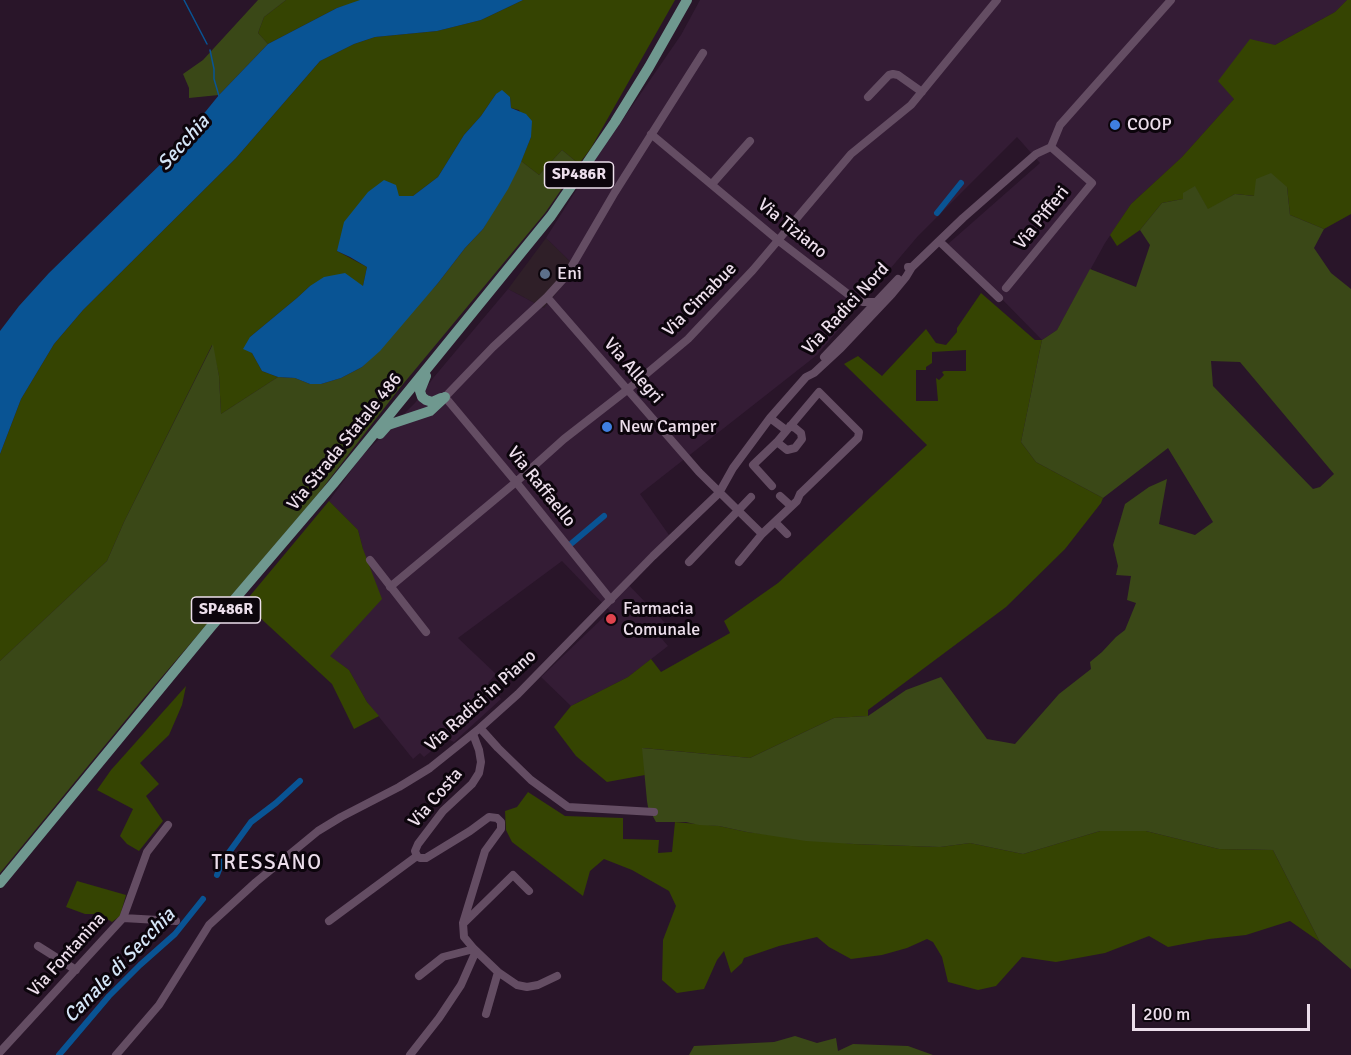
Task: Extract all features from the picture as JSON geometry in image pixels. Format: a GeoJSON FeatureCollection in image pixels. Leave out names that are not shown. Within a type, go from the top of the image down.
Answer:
{"type":"FeatureCollection","features":[{"type":"Feature","properties":{"kind":"main road","name":"Via Strada Statale 486"},"geometry":{"type":"LineString","coordinates":[[0,883],[210,628],[354,459],[551,216],[615,122],[687,0]]}},
{"type":"Feature","properties":{"kind":"main road"},"geometry":{"type":"LineString","coordinates":[[444,397],[432,402],[422,397],[420,390],[425,377],[453,337]]}},
{"type":"Feature","properties":{"kind":"main road"},"geometry":{"type":"LineString","coordinates":[[354,459],[366,451],[388,425],[430,411],[444,397]]}},
{"type":"Feature","properties":{"kind":"street","name":"Via Cimabue"},"geometry":{"type":"LineString","coordinates":[[390,586],[516,482],[564,439],[688,339],[779,240],[851,154],[911,105],[997,0]]}},
{"type":"Feature","properties":{"kind":"street","name":"Via Radici Nord"},"geometry":{"type":"LineString","coordinates":[[872,315],[901,284],[909,267],[910,270],[1036,154],[1051,147],[1060,126],[1171,0]]}},
{"type":"Feature","properties":{"kind":"street"},"geometry":{"type":"LineString","coordinates":[[444,397],[566,276],[615,192],[703,52]]}},
{"type":"Feature","properties":{"kind":"street"},"geometry":{"type":"LineString","coordinates":[[868,97],[889,75],[893,74],[922,92]]}},
{"type":"Feature","properties":{"kind":"street","name":"Via Tiziano"},"geometry":{"type":"LineString","coordinates":[[651,134],[779,240],[854,298]]}},
{"type":"Feature","properties":{"kind":"street"},"geometry":{"type":"LineString","coordinates":[[712,184],[750,141]]}},
{"type":"Feature","properties":{"kind":"street","name":"Via Pifferi"},"geometry":{"type":"LineString","coordinates":[[1006,288],[1092,183],[1051,147]]}},
{"type":"Feature","properties":{"kind":"street"},"geometry":{"type":"LineString","coordinates":[[939,241],[999,298]]}},
{"type":"Feature","properties":{"kind":"street"},"geometry":{"type":"LineString","coordinates":[[901,284],[908,281],[910,270]]}},
{"type":"Feature","properties":{"kind":"street","name":"Via Radici Nord"},"geometry":{"type":"LineString","coordinates":[[806,378],[809,372],[876,302],[901,284]]}},
{"type":"Feature","properties":{"kind":"street","name":"Via Allegri"},"geometry":{"type":"LineString","coordinates":[[547,297],[699,472],[762,534]]}},
{"type":"Feature","properties":{"kind":"street"},"geometry":{"type":"LineString","coordinates":[[854,298],[863,302],[876,302]]}},
{"type":"Feature","properties":{"kind":"street"},"geometry":{"type":"LineString","coordinates":[[854,298],[860,311],[858,321]]}},
{"type":"Feature","properties":{"kind":"street","name":"Via Radici in Piano"},"geometry":{"type":"LineString","coordinates":[[116,1055],[159,1005],[209,925],[224,910],[318,831],[430,768],[477,731],[518,694],[719,492],[733,468],[770,418],[806,378],[836,353],[872,315]]}},
{"type":"Feature","properties":{"kind":"street"},"geometry":{"type":"LineString","coordinates":[[739,562],[800,494],[858,438],[859,434],[819,392],[777,442],[753,465],[772,486]]}},
{"type":"Feature","properties":{"kind":"street","name":"Via Raffaello"},"geometry":{"type":"LineString","coordinates":[[444,397],[516,482],[610,600]]}},
{"type":"Feature","properties":{"kind":"street"},"geometry":{"type":"LineString","coordinates":[[770,418],[788,428],[795,428],[801,433],[802,439],[795,448],[787,450],[777,442]]}},
{"type":"Feature","properties":{"kind":"street"},"geometry":{"type":"LineString","coordinates":[[780,496],[794,503]]}},
{"type":"Feature","properties":{"kind":"street"},"geometry":{"type":"LineString","coordinates":[[689,562],[751,497]]}},
{"type":"Feature","properties":{"kind":"street"},"geometry":{"type":"LineString","coordinates":[[775,522],[787,534]]}},
{"type":"Feature","properties":{"kind":"street"},"geometry":{"type":"LineString","coordinates":[[370,560],[426,632]]}},
{"type":"Feature","properties":{"kind":"street"},"geometry":{"type":"LineString","coordinates":[[477,731],[531,780],[568,807],[654,812]]}},
{"type":"Feature","properties":{"kind":"street","name":"Via Costa"},"geometry":{"type":"LineString","coordinates":[[463,923],[485,851],[501,829],[501,822],[497,818],[489,817],[426,858],[420,858],[415,851],[443,812],[472,784],[479,773],[481,762],[477,731]]}},
{"type":"Feature","properties":{"kind":"street"},"geometry":{"type":"LineString","coordinates":[[123,918],[147,852],[168,825]]}},
{"type":"Feature","properties":{"kind":"street"},"geometry":{"type":"LineString","coordinates":[[329,921],[417,856]]}},
{"type":"Feature","properties":{"kind":"street"},"geometry":{"type":"LineString","coordinates":[[529,891],[513,875],[463,923],[464,936],[475,950],[517,985],[527,987],[538,985],[557,976]]}},
{"type":"Feature","properties":{"kind":"street","name":"Via Fontanina"},"geometry":{"type":"LineString","coordinates":[[0,1052],[123,918],[176,921]]}},
{"type":"Feature","properties":{"kind":"street"},"geometry":{"type":"LineString","coordinates":[[38,946],[76,970]]}},
{"type":"Feature","properties":{"kind":"street"},"geometry":{"type":"LineString","coordinates":[[420,976],[443,957],[475,950]]}},
{"type":"Feature","properties":{"kind":"street"},"geometry":{"type":"LineString","coordinates":[[410,1055],[461,985],[475,950]]}},
{"type":"Feature","properties":{"kind":"street"},"geometry":{"type":"LineString","coordinates":[[486,1014],[501,974]]}},
{"type":"Feature","properties":{"kind":"shaded area"},"geometry":{"type":"Polygon","coordinates":[[[700,0],[1347,0],[1335,12],[1275,45],[1235,98],[1182,157],[1131,204],[1105,243],[1057,330],[1042,340],[948,244],[1040,163],[1017,137],[918,236],[817,355],[640,494],[669,535],[624,580],[666,624],[657,633],[668,646],[628,677],[571,706],[541,677],[610,611],[562,561],[458,638],[496,674],[488,683],[501,699],[454,742],[450,740],[440,744],[424,757],[420,753],[413,759],[367,702],[349,670],[329,656],[363,549],[358,530],[329,501],[361,457],[415,403],[508,289],[544,308],[577,268],[546,238],[597,157],[681,35],[700,0]]]}},
{"type":"Feature","properties":{"kind":"shaded area"},"geometry":{"type":"Polygon","coordinates":[[[546,238],[577,268],[544,308],[508,289],[546,238]]]}},
{"type":"Feature","properties":{"kind":"green space"},"geometry":{"type":"Polygon","coordinates":[[[258,0],[286,0],[264,17],[258,33],[268,44],[219,95],[189,98],[189,88],[183,74],[203,60],[258,0]]]}},
{"type":"Feature","properties":{"kind":"green space"},"geometry":{"type":"Polygon","coordinates":[[[286,0],[366,0],[337,8],[268,44],[258,33],[264,17],[286,0]]]}},
{"type":"Feature","properties":{"kind":"green space"},"geometry":{"type":"Polygon","coordinates":[[[523,0],[675,0],[591,148],[579,164],[562,150],[539,175],[521,161],[531,137],[519,110],[511,108],[510,97],[496,94],[464,135],[438,177],[413,196],[399,196],[337,251],[367,267],[363,286],[310,286],[250,337],[252,353],[262,371],[278,377],[221,414],[219,376],[212,345],[107,561],[0,661],[0,454],[21,399],[54,344],[83,310],[236,158],[320,61],[354,44],[375,37],[437,31],[481,20],[523,0]]]}},
{"type":"Feature","properties":{"kind":"green space"},"geometry":{"type":"Polygon","coordinates":[[[1347,0],[1351,0],[1351,214],[1324,229],[1290,215],[1287,187],[1255,196],[1235,194],[1208,210],[1195,187],[1183,199],[1162,203],[1140,230],[1117,246],[1110,235],[1131,204],[1182,157],[1234,99],[1218,81],[1250,39],[1275,45],[1335,12],[1347,0]]]}},
{"type":"Feature","properties":{"kind":"green space"},"geometry":{"type":"Polygon","coordinates":[[[562,150],[579,164],[545,213],[399,389],[318,494],[143,699],[0,873],[0,661],[107,561],[124,522],[213,344],[219,376],[221,414],[278,377],[321,384],[341,378],[362,367],[483,229],[521,161],[539,175],[562,150]]]}},
{"type":"Feature","properties":{"kind":"green space"},"geometry":{"type":"Polygon","coordinates":[[[1271,173],[1287,187],[1290,215],[1324,229],[1314,248],[1331,273],[1351,289],[1351,969],[1320,942],[1273,850],[1219,849],[1146,831],[1100,831],[1023,854],[970,843],[940,847],[806,841],[719,826],[686,822],[656,822],[648,807],[642,748],[750,758],[834,718],[868,716],[906,690],[941,677],[987,739],[1015,744],[1059,694],[1091,669],[1090,662],[1125,630],[1136,603],[1127,600],[1131,576],[1116,575],[1118,566],[1113,545],[1125,504],[1149,487],[1167,479],[1159,524],[1195,535],[1213,522],[1168,448],[1103,498],[1036,462],[1021,442],[1042,340],[1057,330],[1090,269],[1136,287],[1150,245],[1140,230],[1162,203],[1183,199],[1183,193],[1195,186],[1208,209],[1235,194],[1254,196],[1256,179],[1271,173]],[[1211,361],[1213,386],[1313,489],[1320,487],[1334,474],[1240,362],[1211,361]]]}},
{"type":"Feature","properties":{"kind":"green space"},"geometry":{"type":"Polygon","coordinates":[[[981,293],[1035,340],[1042,340],[1021,442],[1036,462],[1103,498],[1101,503],[1065,549],[1006,607],[868,710],[868,716],[834,718],[750,758],[643,748],[645,775],[607,782],[576,756],[554,727],[571,706],[628,677],[651,659],[661,672],[730,633],[724,621],[778,583],[927,445],[844,364],[858,356],[882,376],[926,329],[936,343],[946,345],[957,332],[957,328],[981,293]],[[966,350],[932,352],[932,363],[926,367],[926,370],[916,370],[916,401],[938,401],[936,378],[939,380],[944,375],[942,372],[966,371],[966,350]]]}},
{"type":"Feature","properties":{"kind":"green space"},"geometry":{"type":"Polygon","coordinates":[[[329,501],[358,530],[382,599],[330,656],[349,670],[367,702],[379,716],[354,729],[332,684],[244,603],[329,501]]]}},
{"type":"Feature","properties":{"kind":"green space"},"geometry":{"type":"Polygon","coordinates":[[[186,686],[182,705],[169,735],[140,763],[159,784],[146,796],[163,821],[139,851],[127,844],[120,836],[133,809],[97,790],[111,770],[186,686]]]}},
{"type":"Feature","properties":{"kind":"green space"},"geometry":{"type":"Polygon","coordinates":[[[528,792],[565,816],[623,818],[623,839],[659,840],[658,853],[672,852],[675,822],[854,844],[940,847],[970,843],[1023,854],[1100,831],[1146,831],[1219,849],[1273,850],[1320,942],[1290,921],[1246,935],[1168,947],[1149,936],[1105,953],[1056,962],[1022,957],[996,986],[978,990],[948,982],[942,957],[933,942],[927,939],[882,955],[851,959],[829,947],[817,937],[779,946],[744,958],[731,973],[724,951],[717,960],[704,989],[677,993],[662,980],[663,940],[676,906],[669,891],[632,870],[604,859],[590,871],[583,896],[512,842],[506,830],[505,811],[517,807],[528,792]]]}},
{"type":"Feature","properties":{"kind":"green space"},"geometry":{"type":"Polygon","coordinates":[[[77,881],[126,895],[120,916],[112,922],[99,914],[85,914],[66,907],[77,881]]]}},
{"type":"Feature","properties":{"kind":"green space"},"geometry":{"type":"Polygon","coordinates":[[[795,1036],[817,1043],[836,1038],[838,1051],[853,1044],[908,1046],[933,1055],[689,1055],[694,1046],[774,1042],[795,1036]]]}},
{"type":"Feature","properties":{"kind":"water","name":"Secchia"},"geometry":{"type":"Polygon","coordinates":[[[360,0],[523,0],[481,20],[437,31],[375,37],[354,44],[320,61],[236,158],[83,310],[54,344],[21,399],[0,454],[0,331],[19,306],[49,273],[171,154],[219,95],[268,44],[337,8],[360,0]]]}},
{"type":"Feature","properties":{"kind":"water"},"geometry":{"type":"Polygon","coordinates":[[[502,90],[510,97],[511,108],[526,114],[532,121],[531,137],[519,167],[483,229],[380,351],[362,367],[341,378],[321,384],[278,377],[262,371],[252,353],[243,349],[250,337],[310,286],[324,277],[345,273],[363,286],[367,267],[337,251],[344,222],[368,192],[384,180],[396,185],[399,196],[413,196],[438,177],[464,135],[496,94],[502,90]]]}},
{"type":"Feature","properties":{"kind":"waterway"},"geometry":{"type":"LineString","coordinates":[[184,0],[207,44]]}},
{"type":"Feature","properties":{"kind":"waterway"},"geometry":{"type":"LineString","coordinates":[[210,50],[219,96]]}},
{"type":"Feature","properties":{"kind":"waterway","name":"Canale di Secchia"},"geometry":{"type":"LineString","coordinates":[[937,213],[961,183]]}},
{"type":"Feature","properties":{"kind":"waterway","name":"Canale di Secchia"},"geometry":{"type":"LineString","coordinates":[[572,543],[604,516]]}},
{"type":"Feature","properties":{"kind":"waterway","name":"Canale di Secchia"},"geometry":{"type":"LineString","coordinates":[[217,875],[222,862],[251,822],[300,781]]}},
{"type":"Feature","properties":{"kind":"waterway","name":"Canale di Secchia"},"geometry":{"type":"LineString","coordinates":[[59,1055],[109,996],[175,934],[203,899]]}},
{"type":"Feature","properties":{"kind":"place","name":"COOP"},"geometry":{"type":"Point","coordinates":[1115,125]}},
{"type":"Feature","properties":{"kind":"place","name":"Eni"},"geometry":{"type":"Point","coordinates":[545,274]}},
{"type":"Feature","properties":{"kind":"place","name":"New Camper"},"geometry":{"type":"Point","coordinates":[607,427]}},
{"type":"Feature","properties":{"kind":"place","name":"Farmacia Comunale"},"geometry":{"type":"Point","coordinates":[611,619]}},
{"type":"Feature","properties":{"kind":"district","name":"TRESSANO"},"geometry":{"type":"Point","coordinates":[267,863]}}]}
